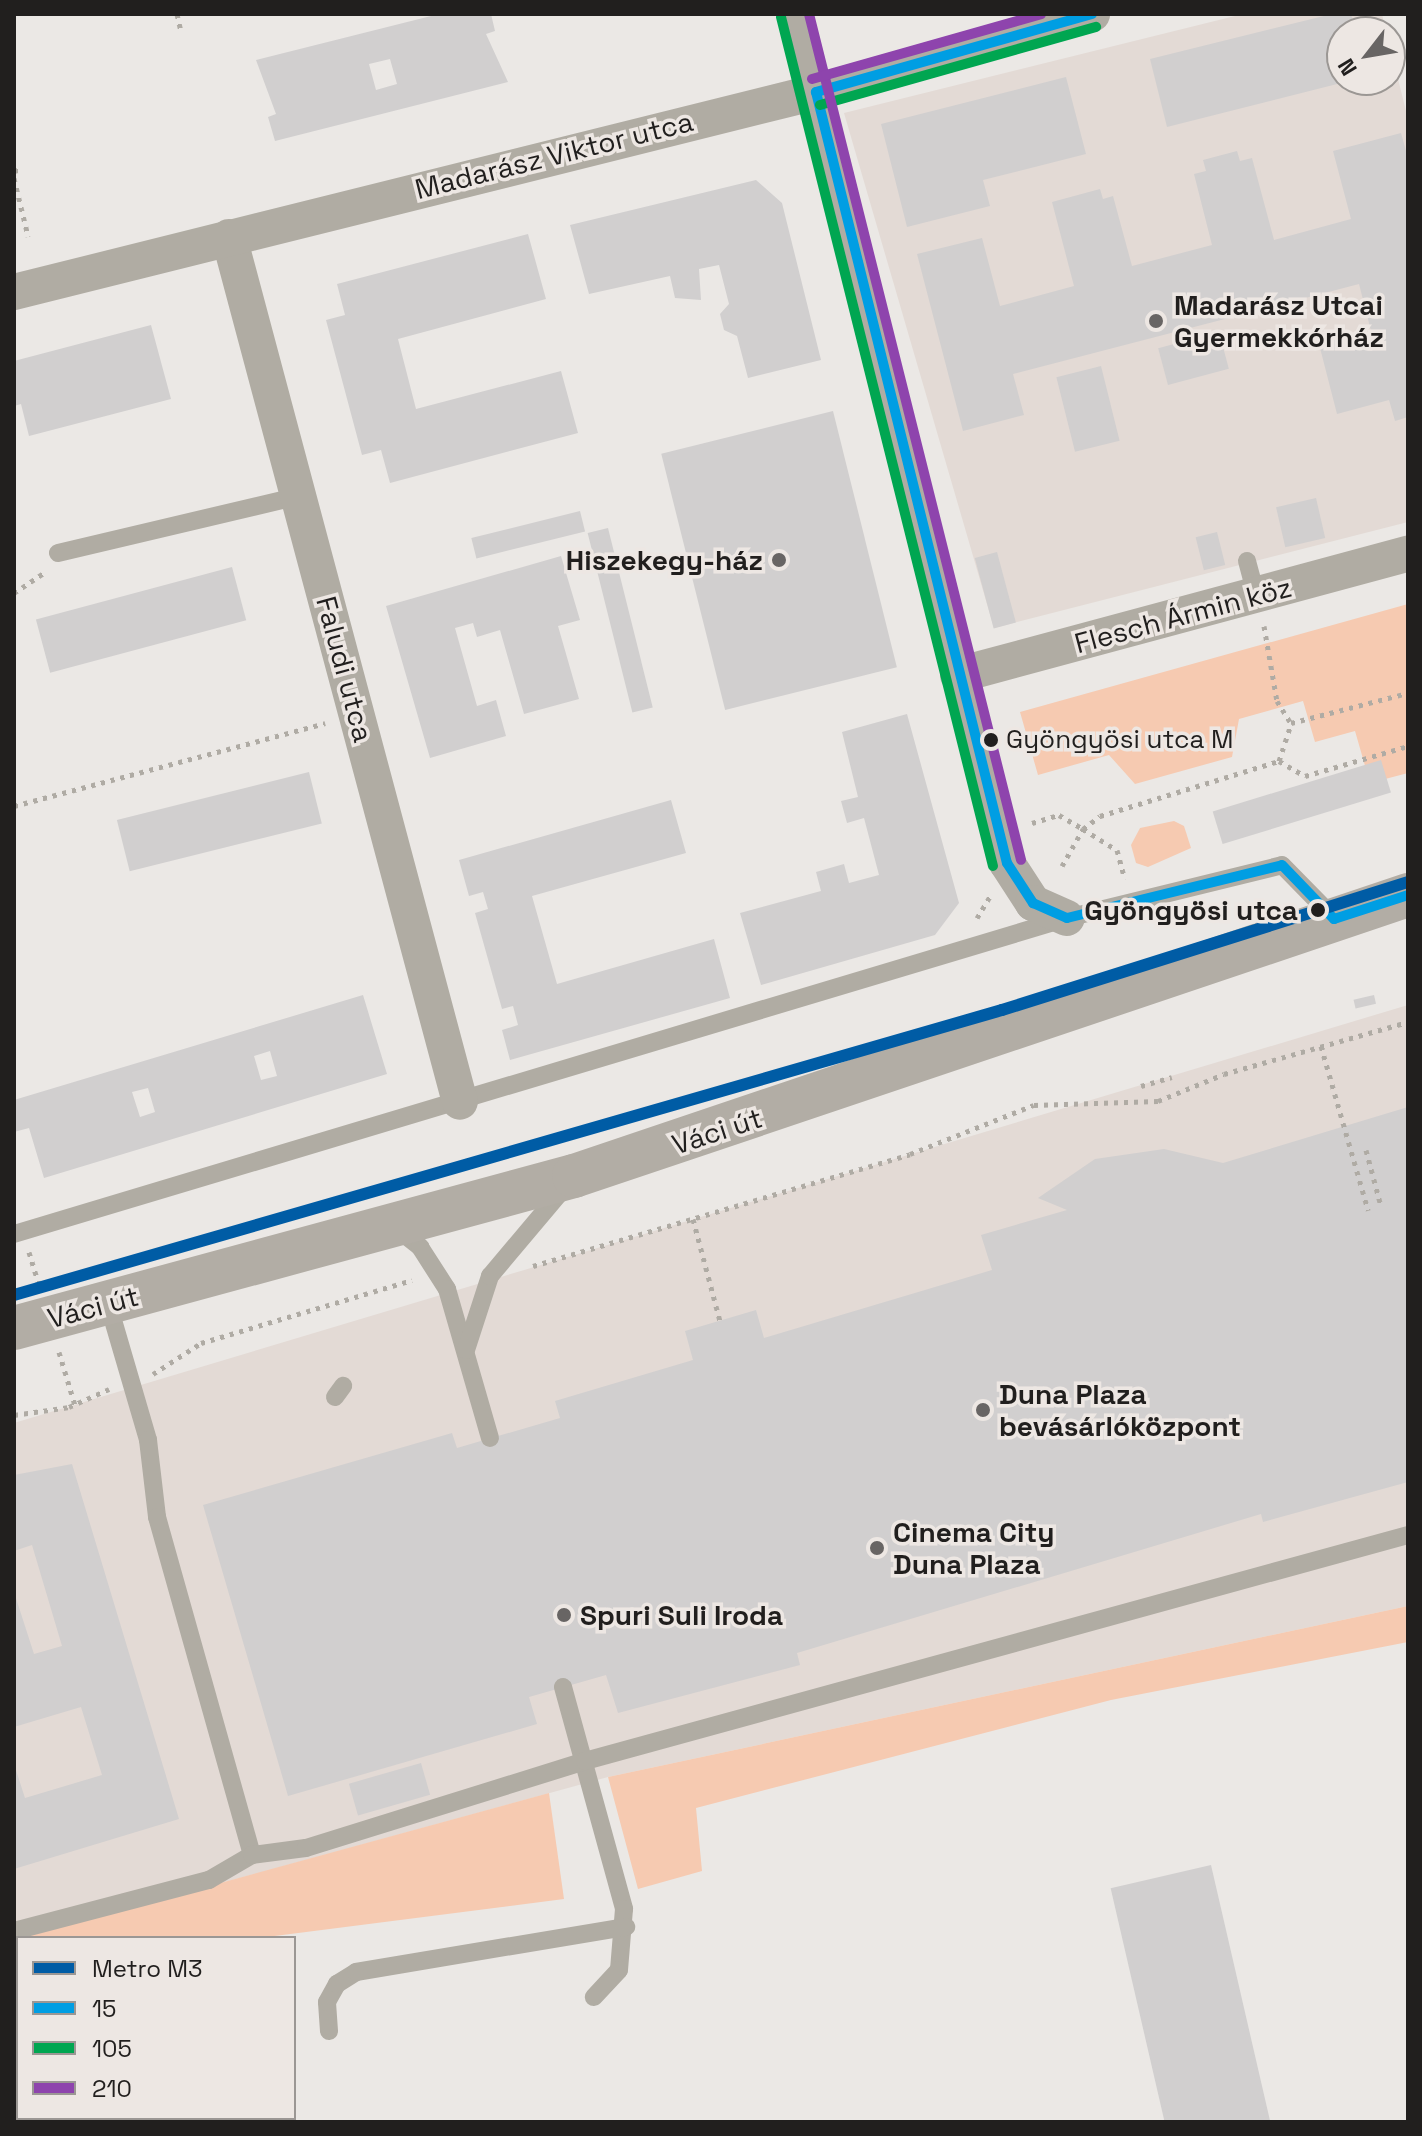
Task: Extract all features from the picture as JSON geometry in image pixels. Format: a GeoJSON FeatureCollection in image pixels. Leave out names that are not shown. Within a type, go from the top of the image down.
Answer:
{"type":"FeatureCollection","features":[{"type":"Feature","properties":{"kind":"main road","name":"Váci út"},"geometry":{"type":"LineString","coordinates":[[14,1328],[574,1176],[1408,895]]}},
{"type":"Feature","properties":{"kind":"street"},"geometry":{"type":"LineString","coordinates":[[795,14],[1003,848],[1033,903],[1067,918]]}},
{"type":"Feature","properties":{"kind":"street","name":"Madarász Viktor utca"},"geometry":{"type":"LineString","coordinates":[[14,292],[816,92],[1010,24],[1092,14]]}},
{"type":"Feature","properties":{"kind":"street","name":"Faludi utca"},"geometry":{"type":"LineString","coordinates":[[229,237],[460,1102]]}},
{"type":"Feature","properties":{"kind":"street","name":"Flesch Ármin köz"},"geometry":{"type":"LineString","coordinates":[[958,675],[1252,578],[1408,554]]}},
{"type":"Feature","properties":{"kind":"lane"},"geometry":{"type":"LineString","coordinates":[[58,553],[299,496]]}},
{"type":"Feature","properties":{"kind":"lane"},"geometry":{"type":"LineString","coordinates":[[14,1234],[1067,918],[1282,865],[1334,919]]}},
{"type":"Feature","properties":{"kind":"lane"},"geometry":{"type":"LineString","coordinates":[[466,1352],[494,1271],[574,1176]]}},
{"type":"Feature","properties":{"kind":"lane"},"geometry":{"type":"LineString","coordinates":[[394,1227],[438,1273],[466,1352],[490,1438]]}},
{"type":"Feature","properties":{"kind":"lane"},"geometry":{"type":"LineString","coordinates":[[108,1303],[148,1440],[157,1517],[252,1855]]}},
{"type":"Feature","properties":{"kind":"lane"},"geometry":{"type":"LineString","coordinates":[[14,1931],[209,1880],[252,1855],[306,1848],[585,1761],[1408,1535]]}},
{"type":"Feature","properties":{"kind":"lane"},"geometry":{"type":"LineString","coordinates":[[563,1687],[585,1761],[626,1927],[619,1970],[594,1997]]}},
{"type":"Feature","properties":{"kind":"lane"},"geometry":{"type":"LineString","coordinates":[[329,2031],[327,2002],[337,1984],[356,1972],[626,1927]]}},
{"type":"Feature","properties":{"kind":"path"},"geometry":{"type":"LineString","coordinates":[[177,14],[181,31]]}},
{"type":"Feature","properties":{"kind":"path"},"geometry":{"type":"LineString","coordinates":[[14,171],[22,169]]}},
{"type":"Feature","properties":{"kind":"path"},"geometry":{"type":"LineString","coordinates":[[14,178],[28,236]]}},
{"type":"Feature","properties":{"kind":"path"},"geometry":{"type":"LineString","coordinates":[[14,593],[51,566],[58,553]]}},
{"type":"Feature","properties":{"kind":"path"},"geometry":{"type":"LineString","coordinates":[[1252,578],[1276,670],[1277,701],[1291,723],[1279,761]]}},
{"type":"Feature","properties":{"kind":"path"},"geometry":{"type":"LineString","coordinates":[[1291,723],[1408,693]]}},
{"type":"Feature","properties":{"kind":"path"},"geometry":{"type":"LineString","coordinates":[[14,806],[357,715]]}},
{"type":"Feature","properties":{"kind":"path"},"geometry":{"type":"LineString","coordinates":[[1062,866],[1083,829],[1148,798],[1279,761],[1305,776],[1408,746]]}},
{"type":"Feature","properties":{"kind":"path"},"geometry":{"type":"LineString","coordinates":[[959,951],[1003,848],[1059,815],[1117,850],[1126,884]]}},
{"type":"Feature","properties":{"kind":"path"},"geometry":{"type":"LineString","coordinates":[[494,1271],[511,1278],[544,1261],[910,1154],[1034,1105],[1158,1101],[1321,1045],[1408,1022]]}},
{"type":"Feature","properties":{"kind":"path"},"geometry":{"type":"LineString","coordinates":[[1321,1045],[1368,1210]]}},
{"type":"Feature","properties":{"kind":"path"},"geometry":{"type":"LineString","coordinates":[[1141,1086],[1172,1077]]}},
{"type":"Feature","properties":{"kind":"path"},"geometry":{"type":"LineString","coordinates":[[1366,1150],[1381,1206]]}},
{"type":"Feature","properties":{"kind":"path"},"geometry":{"type":"LineString","coordinates":[[693,1219],[720,1321]]}},
{"type":"Feature","properties":{"kind":"path"},"geometry":{"type":"LineString","coordinates":[[14,1415],[75,1405],[131,1382],[201,1343],[438,1273]]}},
{"type":"Feature","properties":{"kind":"shaded area","name":"Madarász Utcai Gyermekkórház"},"geometry":{"type":"Polygon","coordinates":[[[1243,14],[1382,14],[1326,16],[1326,96],[1402,96],[1408,119],[1408,522],[994,628],[844,113],[1243,14]]]}},
{"type":"Feature","properties":{"kind":"shaded area"},"geometry":{"type":"Polygon","coordinates":[[[1408,604],[1408,773],[1370,783],[1355,731],[1315,742],[1303,701],[1239,719],[1232,757],[1135,784],[1109,755],[1038,775],[1020,712],[1408,604]]]}},
{"type":"Feature","properties":{"kind":"shaded area"},"geometry":{"type":"Polygon","coordinates":[[[1174,821],[1184,826],[1191,848],[1148,867],[1136,863],[1131,845],[1140,828],[1174,821]]]}},
{"type":"Feature","properties":{"kind":"shaded area"},"geometry":{"type":"Polygon","coordinates":[[[1408,1005],[1408,1606],[608,1777],[29,1936],[16,1936],[14,1940],[14,1423],[1408,1005]]]}},
{"type":"Feature","properties":{"kind":"shaded area"},"geometry":{"type":"Polygon","coordinates":[[[1408,1606],[1408,1642],[1111,1700],[696,1808],[702,1871],[638,1889],[608,1777],[1408,1606]]]}},
{"type":"Feature","properties":{"kind":"shaded area"},"geometry":{"type":"Polygon","coordinates":[[[549,1793],[564,1899],[275,1936],[27,1936],[549,1793]]]}},
{"type":"Feature","properties":{"kind":"building"},"geometry":{"type":"Polygon","coordinates":[[[439,14],[491,14],[495,31],[486,34],[508,82],[275,141],[268,117],[276,114],[256,60],[439,14]],[[390,59],[369,64],[376,90],[397,84],[390,59]]]}},
{"type":"Feature","properties":{"kind":"building"},"geometry":{"type":"Polygon","coordinates":[[[1332,14],[1352,16],[1326,16],[1326,87],[1167,127],[1150,59],[1332,14]]]}},
{"type":"Feature","properties":{"kind":"building"},"geometry":{"type":"Polygon","coordinates":[[[1066,77],[1086,154],[983,180],[990,206],[907,227],[881,124],[1066,77]]]}},
{"type":"Feature","properties":{"kind":"building"},"geometry":{"type":"Polygon","coordinates":[[[1401,133],[1408,158],[1408,417],[1395,421],[1389,400],[1337,414],[1319,344],[1371,331],[1359,284],[1013,374],[1024,415],[963,431],[917,254],[982,238],[1000,306],[1074,286],[1052,202],[1100,189],[1103,199],[1113,196],[1132,266],[1212,245],[1194,174],[1206,171],[1203,160],[1237,151],[1240,161],[1252,158],[1274,240],[1351,219],[1333,151],[1401,133]]]}},
{"type":"Feature","properties":{"kind":"building"},"geometry":{"type":"Polygon","coordinates":[[[756,180],[782,203],[821,360],[748,378],[737,336],[724,330],[720,314],[729,304],[719,265],[699,269],[701,300],[675,298],[670,276],[589,294],[570,225],[756,180]]]}},
{"type":"Feature","properties":{"kind":"building"},"geometry":{"type":"Polygon","coordinates":[[[528,234],[546,299],[398,339],[416,409],[561,371],[578,433],[390,483],[381,450],[362,455],[326,320],[345,315],[337,284],[528,234]]]}},
{"type":"Feature","properties":{"kind":"building"},"geometry":{"type":"Polygon","coordinates":[[[151,325],[171,399],[29,436],[21,404],[14,406],[14,361],[151,325]]]}},
{"type":"Feature","properties":{"kind":"building"},"geometry":{"type":"Polygon","coordinates":[[[1219,332],[1229,369],[1168,385],[1158,348],[1219,332]]]}},
{"type":"Feature","properties":{"kind":"building"},"geometry":{"type":"Polygon","coordinates":[[[1101,366],[1120,441],[1075,452],[1056,377],[1101,366]]]}},
{"type":"Feature","properties":{"kind":"building","name":"Hiszekegy-ház"},"geometry":{"type":"Polygon","coordinates":[[[833,411],[897,667],[725,710],[661,454],[833,411]]]}},
{"type":"Feature","properties":{"kind":"building"},"geometry":{"type":"Polygon","coordinates":[[[1316,498],[1325,538],[1285,547],[1276,507],[1316,498]]]}},
{"type":"Feature","properties":{"kind":"building"},"geometry":{"type":"Polygon","coordinates":[[[580,511],[585,531],[476,558],[471,538],[580,511]]]}},
{"type":"Feature","properties":{"kind":"building"},"geometry":{"type":"Polygon","coordinates":[[[608,528],[653,708],[632,713],[588,533],[608,528]]]}},
{"type":"Feature","properties":{"kind":"building"},"geometry":{"type":"Polygon","coordinates":[[[1217,532],[1225,565],[1204,570],[1196,537],[1217,532]]]}},
{"type":"Feature","properties":{"kind":"building"},"geometry":{"type":"Polygon","coordinates":[[[997,552],[1016,623],[994,628],[975,558],[997,552]]]}},
{"type":"Feature","properties":{"kind":"building"},"geometry":{"type":"Polygon","coordinates":[[[561,556],[580,620],[558,626],[579,699],[524,714],[500,630],[477,637],[473,623],[455,628],[477,706],[496,700],[506,736],[430,758],[386,606],[561,556]]]}},
{"type":"Feature","properties":{"kind":"building"},"geometry":{"type":"Polygon","coordinates":[[[232,567],[246,620],[50,673],[36,620],[232,567]]]}},
{"type":"Feature","properties":{"kind":"building"},"geometry":{"type":"Polygon","coordinates":[[[907,714],[959,903],[935,935],[761,985],[740,913],[821,891],[816,872],[844,864],[849,883],[879,875],[864,818],[847,823],[841,801],[858,797],[842,732],[907,714]]]}},
{"type":"Feature","properties":{"kind":"building"},"geometry":{"type":"Polygon","coordinates":[[[1381,760],[1391,793],[1223,844],[1213,811],[1381,760]]]}},
{"type":"Feature","properties":{"kind":"building"},"geometry":{"type":"Polygon","coordinates":[[[309,772],[322,823],[130,871],[117,820],[309,772]]]}},
{"type":"Feature","properties":{"kind":"building"},"geometry":{"type":"Polygon","coordinates":[[[671,800],[686,853],[532,896],[557,984],[714,939],[730,998],[510,1060],[502,1030],[518,1025],[513,1006],[502,1009],[475,913],[488,909],[483,892],[469,896],[459,860],[671,800]]]}},
{"type":"Feature","properties":{"kind":"building"},"geometry":{"type":"Polygon","coordinates":[[[363,995],[387,1074],[44,1178],[29,1128],[14,1132],[14,1100],[363,995]],[[270,1051],[254,1056],[261,1080],[277,1076],[270,1051]],[[148,1088],[132,1092],[140,1117],[155,1112],[148,1088]]]}},
{"type":"Feature","properties":{"kind":"building"},"geometry":{"type":"Polygon","coordinates":[[[1374,995],[1376,1004],[1356,1008],[1354,1000],[1374,995]]]}},
{"type":"Feature","properties":{"kind":"building","name":"Duna Plaza bevásárlóközpont"},"geometry":{"type":"Polygon","coordinates":[[[1408,1107],[1408,1482],[1263,1522],[1261,1514],[797,1653],[800,1665],[618,1713],[606,1675],[529,1697],[537,1724],[288,1796],[203,1505],[452,1433],[457,1448],[560,1418],[555,1401],[693,1360],[685,1331],[756,1310],[764,1338],[992,1270],[981,1235],[1067,1210],[1038,1198],[1095,1159],[1164,1149],[1223,1163],[1408,1107]]]}},
{"type":"Feature","properties":{"kind":"building"},"geometry":{"type":"Polygon","coordinates":[[[72,1464],[179,1819],[14,1869],[14,1764],[25,1798],[102,1775],[81,1707],[14,1727],[14,1592],[34,1654],[62,1646],[32,1545],[14,1551],[14,1475],[72,1464]]]}},
{"type":"Feature","properties":{"kind":"building"},"geometry":{"type":"Polygon","coordinates":[[[421,1763],[430,1795],[358,1815],[349,1784],[421,1763]]]}},
{"type":"Feature","properties":{"kind":"building"},"geometry":{"type":"Polygon","coordinates":[[[1211,1865],[1270,2121],[1165,2122],[1111,1888],[1211,1865]]]}},
{"type":"Feature","properties":{"kind":"metro line","name":"M3"},"geometry":{"type":"LineString","coordinates":[[14,1295],[1002,1010],[1408,882]]}},
{"type":"Feature","properties":{"kind":"transit line","name":"210"},"geometry":{"type":"LineString","coordinates":[[809,14],[1021,860]]}},
{"type":"Feature","properties":{"kind":"transit line","name":"210"},"geometry":{"type":"LineString","coordinates":[[812,79],[1041,14]]}},
{"type":"Feature","properties":{"kind":"transit line","name":"15"},"geometry":{"type":"LineString","coordinates":[[1092,14],[816,92],[1007,863],[1033,903],[1067,918],[1282,865],[1334,919],[1408,895]]}},
{"type":"Feature","properties":{"kind":"transit line","name":"105"},"geometry":{"type":"LineString","coordinates":[[781,17],[993,866]]}},
{"type":"Feature","properties":{"kind":"transit line","name":"105"},"geometry":{"type":"LineString","coordinates":[[820,105],[1096,27]]}},
{"type":"Feature","properties":{"kind":"place","name":"Madarász Utcai Gyermekkórház"},"geometry":{"type":"Point","coordinates":[1156,321]}},
{"type":"Feature","properties":{"kind":"place","name":"Hiszekegy-ház"},"geometry":{"type":"Point","coordinates":[779,560]}},
{"type":"Feature","properties":{"kind":"place","name":"Gyöngyösi utca M"},"geometry":{"type":"Point","coordinates":[991,740]}},
{"type":"Feature","properties":{"kind":"place","name":"Gyöngyösi utca"},"geometry":{"type":"Point","coordinates":[1318,910]}},
{"type":"Feature","properties":{"kind":"place","name":"Duna Plaza bevásárlóközpont"},"geometry":{"type":"Point","coordinates":[983,1410]}},
{"type":"Feature","properties":{"kind":"place","name":"Cinema City Duna Plaza"},"geometry":{"type":"Point","coordinates":[877,1548]}},
{"type":"Feature","properties":{"kind":"place","name":"Spuri Suli Iroda"},"geometry":{"type":"Point","coordinates":[564,1615]}}]}
